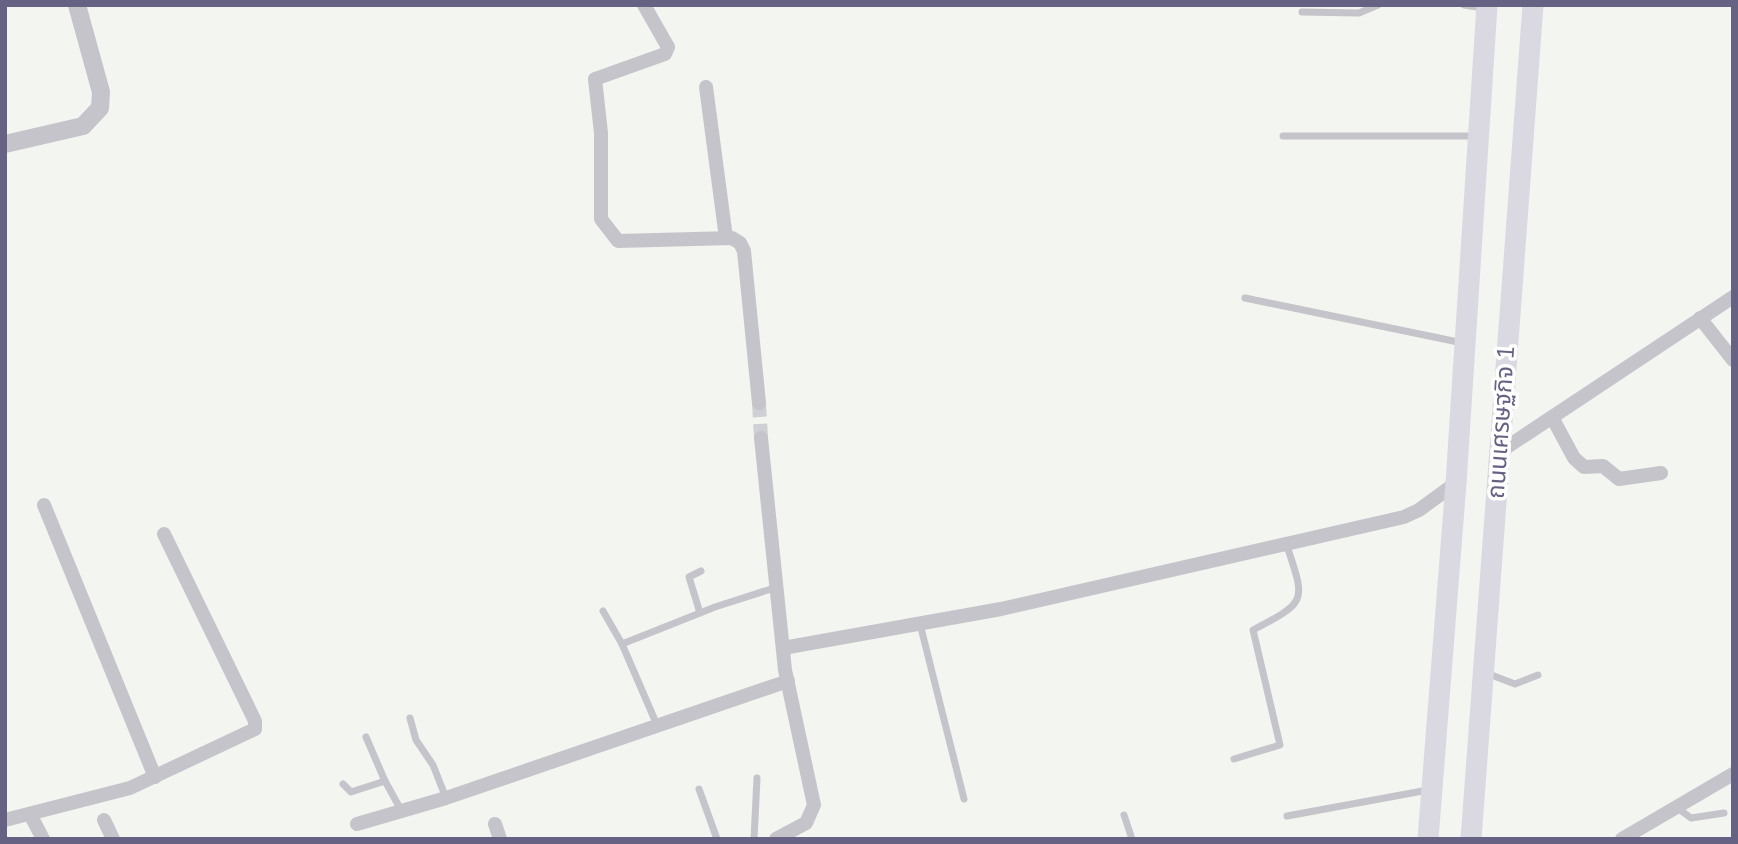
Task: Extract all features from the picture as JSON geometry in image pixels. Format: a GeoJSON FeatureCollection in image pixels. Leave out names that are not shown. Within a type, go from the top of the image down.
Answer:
{"type":"FeatureCollection","features":[{"type":"Feature","properties":{"kind":"main road","name":"ถนนเศรษฐกิจ 1"},"geometry":{"type":"LineString","coordinates":[[1471,839],[1533,5]]}},
{"type":"Feature","properties":{"kind":"main road","name":"ถนนเศรษฐกิจ 1"},"geometry":{"type":"LineString","coordinates":[[1428,839],[1487,7]]}},
{"type":"Feature","properties":{"kind":"street"},"geometry":{"type":"LineString","coordinates":[[5,144],[83,126],[100,108],[101,92],[77,5]]}},
{"type":"Feature","properties":{"kind":"street"},"geometry":{"type":"LineString","coordinates":[[644,5],[668,47],[665,54],[595,79],[601,133],[601,219],[618,241],[726,238],[740,243],[744,251],[759,403]]}},
{"type":"Feature","properties":{"kind":"street"},"geometry":{"type":"LineString","coordinates":[[706,87],[726,238]]}},
{"type":"Feature","properties":{"kind":"street"},"geometry":{"type":"LineString","coordinates":[[1499,453],[1733,297]]}},
{"type":"Feature","properties":{"kind":"street"},"geometry":{"type":"LineString","coordinates":[[1700,318],[1733,360]]}},
{"type":"Feature","properties":{"kind":"street"},"geometry":{"type":"LineString","coordinates":[[1553,419],[1574,458],[1584,467],[1603,466],[1619,479],[1661,473]]}},
{"type":"Feature","properties":{"kind":"street"},"geometry":{"type":"LineString","coordinates":[[761,438],[774,588],[788,681],[814,805],[806,823],[776,839]]}},
{"type":"Feature","properties":{"kind":"street"},"geometry":{"type":"LineString","coordinates":[[783,648],[1001,609],[1404,517],[1419,510],[1455,483]]}},
{"type":"Feature","properties":{"kind":"street"},"geometry":{"type":"LineString","coordinates":[[44,505],[155,777]]}},
{"type":"Feature","properties":{"kind":"street"},"geometry":{"type":"LineString","coordinates":[[5,820],[130,788],[255,729],[255,721],[164,534]]}},
{"type":"Feature","properties":{"kind":"street"},"geometry":{"type":"LineString","coordinates":[[357,824],[446,798],[788,681]]}},
{"type":"Feature","properties":{"kind":"street"},"geometry":{"type":"LineString","coordinates":[[1622,839],[1733,774]]}},
{"type":"Feature","properties":{"kind":"street"},"geometry":{"type":"LineString","coordinates":[[30,814],[43,839]]}},
{"type":"Feature","properties":{"kind":"street"},"geometry":{"type":"LineString","coordinates":[[104,820],[113,839]]}},
{"type":"Feature","properties":{"kind":"street"},"geometry":{"type":"LineString","coordinates":[[495,824],[500,839]]}},
{"type":"Feature","properties":{"kind":"lane"},"geometry":{"type":"LineString","coordinates":[[1302,12],[1359,13],[1378,5]]}},
{"type":"Feature","properties":{"kind":"lane"},"geometry":{"type":"LineString","coordinates":[[1464,5],[1487,7]]}},
{"type":"Feature","properties":{"kind":"lane"},"geometry":{"type":"LineString","coordinates":[[1283,136],[1478,136]]}},
{"type":"Feature","properties":{"kind":"lane"},"geometry":{"type":"LineString","coordinates":[[1245,298],[1464,343]]}},
{"type":"Feature","properties":{"kind":"lane"},"geometry":{"type":"LineString","coordinates":[[1234,759],[1280,745],[1253,630],[1291,611],[1298,600],[1301,589],[1286,543]]}},
{"type":"Feature","properties":{"kind":"lane"},"geometry":{"type":"LineString","coordinates":[[700,613],[689,577],[701,571]]}},
{"type":"Feature","properties":{"kind":"lane"},"geometry":{"type":"LineString","coordinates":[[622,644],[700,613],[774,588]]}},
{"type":"Feature","properties":{"kind":"lane"},"geometry":{"type":"LineString","coordinates":[[603,611],[622,644],[657,724]]}},
{"type":"Feature","properties":{"kind":"lane"},"geometry":{"type":"LineString","coordinates":[[920,624],[964,799]]}},
{"type":"Feature","properties":{"kind":"lane"},"geometry":{"type":"LineString","coordinates":[[1483,672],[1515,684],[1538,675]]}},
{"type":"Feature","properties":{"kind":"lane"},"geometry":{"type":"LineString","coordinates":[[410,718],[416,740],[433,765],[446,798]]}},
{"type":"Feature","properties":{"kind":"lane"},"geometry":{"type":"LineString","coordinates":[[366,737],[401,810]]}},
{"type":"Feature","properties":{"kind":"lane"},"geometry":{"type":"LineString","coordinates":[[754,839],[757,778]]}},
{"type":"Feature","properties":{"kind":"lane"},"geometry":{"type":"LineString","coordinates":[[343,784],[351,792],[385,780]]}},
{"type":"Feature","properties":{"kind":"lane"},"geometry":{"type":"LineString","coordinates":[[699,789],[717,839]]}},
{"type":"Feature","properties":{"kind":"lane"},"geometry":{"type":"LineString","coordinates":[[1287,816],[1431,790]]}},
{"type":"Feature","properties":{"kind":"lane"},"geometry":{"type":"LineString","coordinates":[[1676,807],[1691,818],[1724,813]]}},
{"type":"Feature","properties":{"kind":"lane"},"geometry":{"type":"LineString","coordinates":[[1124,814],[1132,839]]}},
{"type":"Feature","properties":{"kind":"tunnel"},"geometry":{"type":"LineString","coordinates":[[759,403],[761,438]]}}]}
